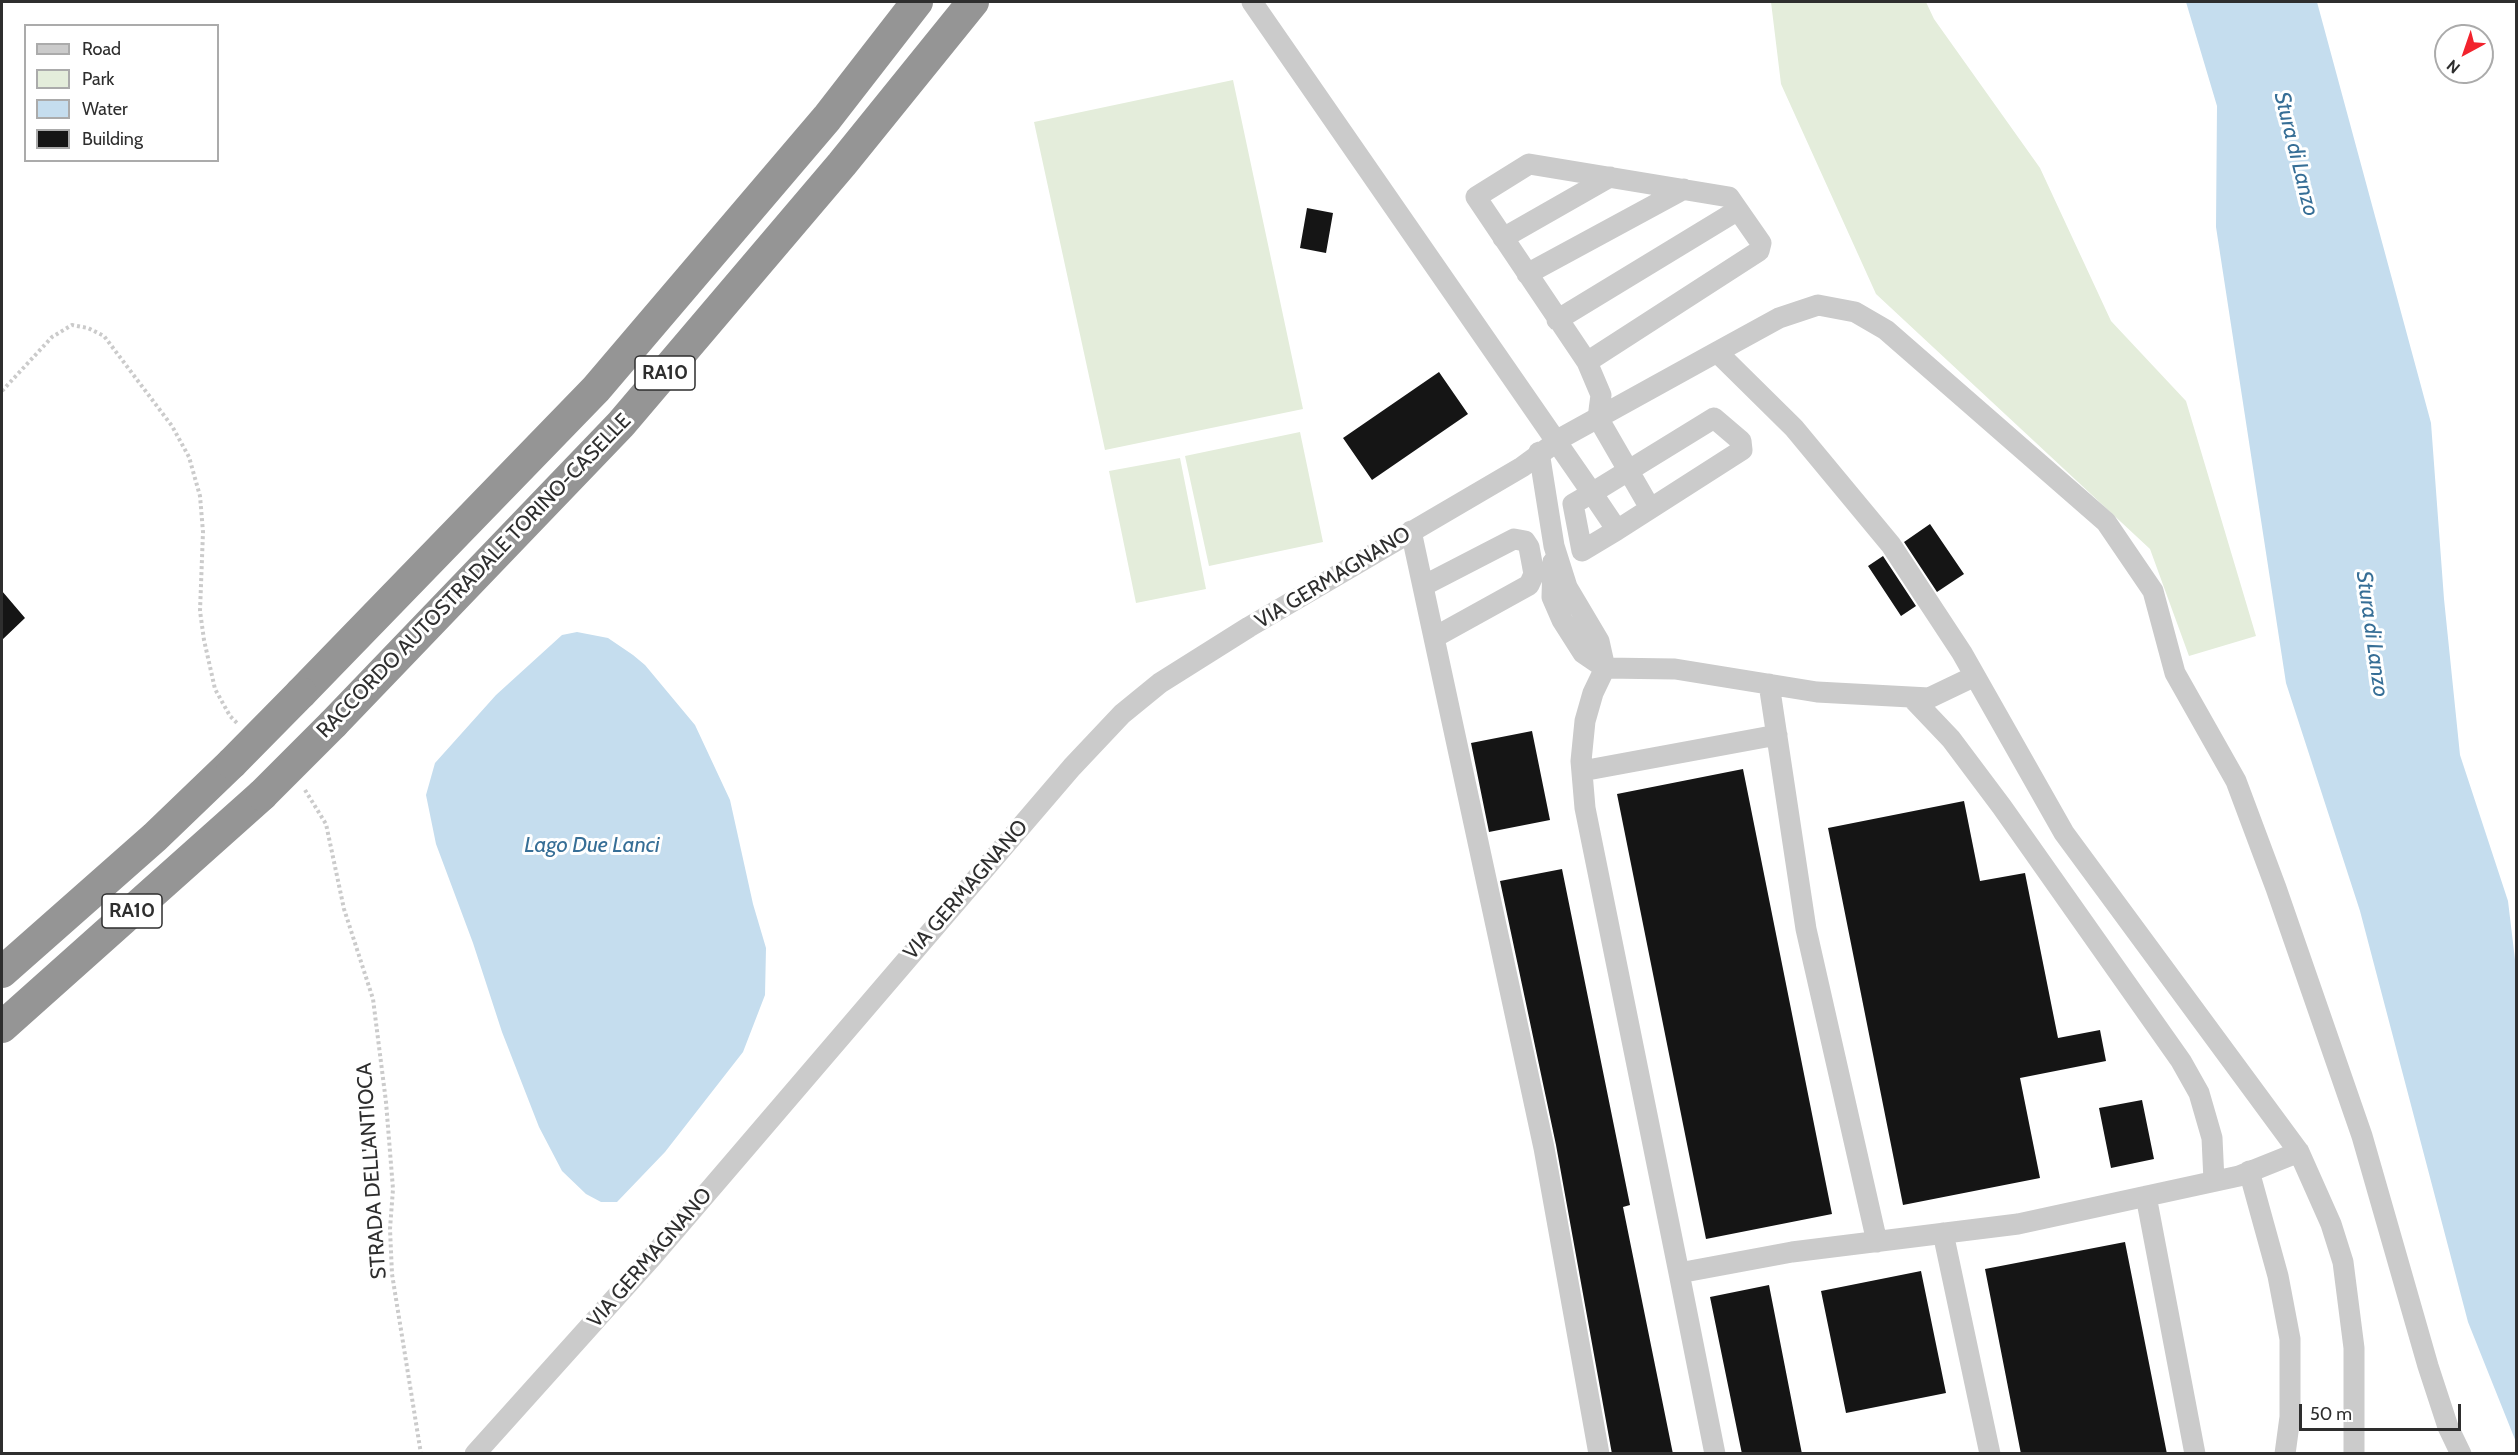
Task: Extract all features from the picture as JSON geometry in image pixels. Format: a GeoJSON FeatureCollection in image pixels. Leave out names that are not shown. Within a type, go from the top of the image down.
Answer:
{"type":"FeatureCollection","features":[{"type":"Feature","properties":{"kind":"highway","name":"RACCORDO AUTOSTRADALE TORINO-CASELLE"},"geometry":{"type":"LineString","coordinates":[[2,972],[155,837],[232,762],[596,389],[827,118],[917,2]]}},
{"type":"Feature","properties":{"kind":"highway","name":"RACCORDO AUTOSTRADALE TORINO-CASELLE"},"geometry":{"type":"LineString","coordinates":[[2,1026],[262,795],[621,424],[842,165],[973,2]]}},
{"type":"Feature","properties":{"kind":"street"},"geometry":{"type":"LineString","coordinates":[[1252,2],[1547,446],[1592,493],[1617,530]]}},
{"type":"Feature","properties":{"kind":"street"},"geometry":{"type":"LineString","coordinates":[[1587,362],[1758,251],[1761,243],[1730,197],[1529,164],[1476,197],[1587,362],[1601,395],[1598,418],[1650,508]]}},
{"type":"Feature","properties":{"kind":"street"},"geometry":{"type":"LineString","coordinates":[[1503,238],[1610,177]]}},
{"type":"Feature","properties":{"kind":"street"},"geometry":{"type":"LineString","coordinates":[[1527,274],[1684,189]]}},
{"type":"Feature","properties":{"kind":"street"},"geometry":{"type":"LineString","coordinates":[[1557,320],[1738,210]]}},
{"type":"Feature","properties":{"kind":"street","name":"VIA GERMAGNANO"},"geometry":{"type":"LineString","coordinates":[[475,1454],[653,1256],[1057,784],[1122,714],[1160,684],[1249,627],[1522,467],[1547,446],[1779,318],[1818,305],[1855,312],[1886,330],[2106,522],[2153,591],[2175,673],[2236,781],[2276,888],[2362,1136],[2431,1376],[2448,1427],[2461,1454]]}},
{"type":"Feature","properties":{"kind":"street"},"geometry":{"type":"LineString","coordinates":[[1717,352],[1794,428],[1891,545],[1975,676],[2064,833],[2299,1152],[2331,1224],[2343,1262],[2354,1348],[2354,1454]]}},
{"type":"Feature","properties":{"kind":"street"},"geometry":{"type":"LineString","coordinates":[[1714,418],[1741,441],[1742,450],[1582,552],[1573,504],[1628,471],[1714,418]]}},
{"type":"Feature","properties":{"kind":"street"},"geometry":{"type":"LineString","coordinates":[[1547,446],[1554,546],[1552,597],[1562,620],[1583,653],[1605,668],[1676,669],[1828,693],[1912,698],[1939,696],[1975,676]]}},
{"type":"Feature","properties":{"kind":"street"},"geometry":{"type":"LineString","coordinates":[[1411,531],[1544,1148],[1599,1454]]}},
{"type":"Feature","properties":{"kind":"street"},"geometry":{"type":"LineString","coordinates":[[1423,586],[1514,539],[1525,542],[1529,547],[1533,574],[1529,585],[1435,638]]}},
{"type":"Feature","properties":{"kind":"street"},"geometry":{"type":"LineString","coordinates":[[1605,668],[1593,693],[1585,721],[1582,771],[1585,808],[1715,1454]]}},
{"type":"Feature","properties":{"kind":"street"},"geometry":{"type":"LineString","coordinates":[[1769,684],[1806,929],[1877,1242]]}},
{"type":"Feature","properties":{"kind":"street"},"geometry":{"type":"LineString","coordinates":[[1912,698],[1951,739],[2002,807],[2181,1061],[2199,1093],[2212,1138],[2214,1181]]}},
{"type":"Feature","properties":{"kind":"street"},"geometry":{"type":"LineString","coordinates":[[1582,771],[1777,735]]}},
{"type":"Feature","properties":{"kind":"street"},"geometry":{"type":"LineString","coordinates":[[1679,1273],[1792,1252],[2018,1224],[2214,1181],[2250,1171],[2299,1152]]}},
{"type":"Feature","properties":{"kind":"street"},"geometry":{"type":"LineString","coordinates":[[2250,1171],[2278,1276],[2290,1339],[2290,1417],[2285,1454]]}},
{"type":"Feature","properties":{"kind":"street"},"geometry":{"type":"LineString","coordinates":[[2146,1196],[2195,1454]]}},
{"type":"Feature","properties":{"kind":"street"},"geometry":{"type":"LineString","coordinates":[[1943,1233],[1990,1454]]}},
{"type":"Feature","properties":{"kind":"path"},"geometry":{"type":"LineString","coordinates":[[2,391],[52,337],[72,325],[88,328],[105,336],[172,426],[189,457],[200,496],[203,532],[200,611],[215,689],[230,716]]}},
{"type":"Feature","properties":{"kind":"path","name":"STRADA DELL'ANTIOCA"},"geometry":{"type":"LineString","coordinates":[[304,789],[327,824],[344,909],[373,999],[386,1102],[393,1189],[390,1229],[392,1274],[421,1454]]}},
{"type":"Feature","properties":{"kind":"green space"},"geometry":{"type":"Polygon","coordinates":[[[1771,2],[1926,2],[1934,19],[2040,168],[2111,321],[2186,401],[2256,636],[2189,656],[2150,549],[1876,294],[1781,84],[1771,2]]]}},
{"type":"Feature","properties":{"kind":"green space"},"geometry":{"type":"Polygon","coordinates":[[[1233,80],[1303,409],[1105,450],[1034,122],[1233,80]]]}},
{"type":"Feature","properties":{"kind":"green space"},"geometry":{"type":"Polygon","coordinates":[[[1300,432],[1323,542],[1209,566],[1185,456],[1300,432]]]}},
{"type":"Feature","properties":{"kind":"green space"},"geometry":{"type":"Polygon","coordinates":[[[1180,458],[1206,589],[1136,603],[1109,471],[1180,458]]]}},
{"type":"Feature","properties":{"kind":"water","name":"Stura di Lanzo"},"geometry":{"type":"Polygon","coordinates":[[[2186,2],[2317,2],[2431,423],[2444,599],[2460,755],[2508,901],[2516,968],[2516,1442],[2468,1322],[2360,911],[2286,683],[2216,227],[2217,106],[2186,2]]]}},
{"type":"Feature","properties":{"kind":"water","name":"Lago Due Lanci"},"geometry":{"type":"Polygon","coordinates":[[[577,632],[608,638],[633,655],[645,665],[695,725],[730,800],[753,904],[766,948],[765,995],[743,1052],[665,1152],[617,1202],[601,1202],[586,1194],[562,1171],[539,1127],[502,1032],[473,943],[436,844],[426,795],[435,763],[496,695],[562,635],[577,632]]]}},
{"type":"Feature","properties":{"kind":"building"},"geometry":{"type":"Polygon","coordinates":[[[1307,208],[1333,213],[1326,253],[1300,248],[1307,208]]]}},
{"type":"Feature","properties":{"kind":"building"},"geometry":{"type":"Polygon","coordinates":[[[1439,372],[1468,414],[1372,480],[1343,438],[1439,372]]]}},
{"type":"Feature","properties":{"kind":"building"},"geometry":{"type":"Polygon","coordinates":[[[1930,524],[1964,574],[1937,592],[1904,542],[1930,524]]]}},
{"type":"Feature","properties":{"kind":"building"},"geometry":{"type":"Polygon","coordinates":[[[1883,556],[1916,606],[1901,616],[1868,566],[1883,556]]]}},
{"type":"Feature","properties":{"kind":"building"},"geometry":{"type":"Polygon","coordinates":[[[2,591],[25,618],[2,640],[2,591]]]}},
{"type":"Feature","properties":{"kind":"building"},"geometry":{"type":"Polygon","coordinates":[[[1532,731],[1550,820],[1489,832],[1471,743],[1532,731]]]}},
{"type":"Feature","properties":{"kind":"building"},"geometry":{"type":"Polygon","coordinates":[[[1743,769],[1832,1214],[1706,1239],[1617,794],[1743,769]]]}},
{"type":"Feature","properties":{"kind":"building"},"geometry":{"type":"Polygon","coordinates":[[[1964,801],[1980,881],[2025,873],[2058,1038],[2100,1030],[2106,1061],[2020,1078],[2040,1178],[1903,1205],[1828,828],[1964,801]]]}},
{"type":"Feature","properties":{"kind":"building"},"geometry":{"type":"Polygon","coordinates":[[[1562,869],[1630,1205],[1623,1207],[1673,1454],[1612,1454],[1556,1145],[1500,881],[1562,869]]]}},
{"type":"Feature","properties":{"kind":"building"},"geometry":{"type":"Polygon","coordinates":[[[2142,1100],[2154,1159],[2111,1168],[2099,1108],[2142,1100]]]}},
{"type":"Feature","properties":{"kind":"building"},"geometry":{"type":"Polygon","coordinates":[[[2125,1242],[2167,1454],[2021,1454],[1985,1269],[2125,1242]]]}},
{"type":"Feature","properties":{"kind":"building"},"geometry":{"type":"Polygon","coordinates":[[[1921,1271],[1946,1393],[1846,1413],[1821,1291],[1921,1271]]]}},
{"type":"Feature","properties":{"kind":"building"},"geometry":{"type":"Polygon","coordinates":[[[1769,1285],[1802,1454],[1742,1454],[1710,1297],[1769,1285]]]}}]}
